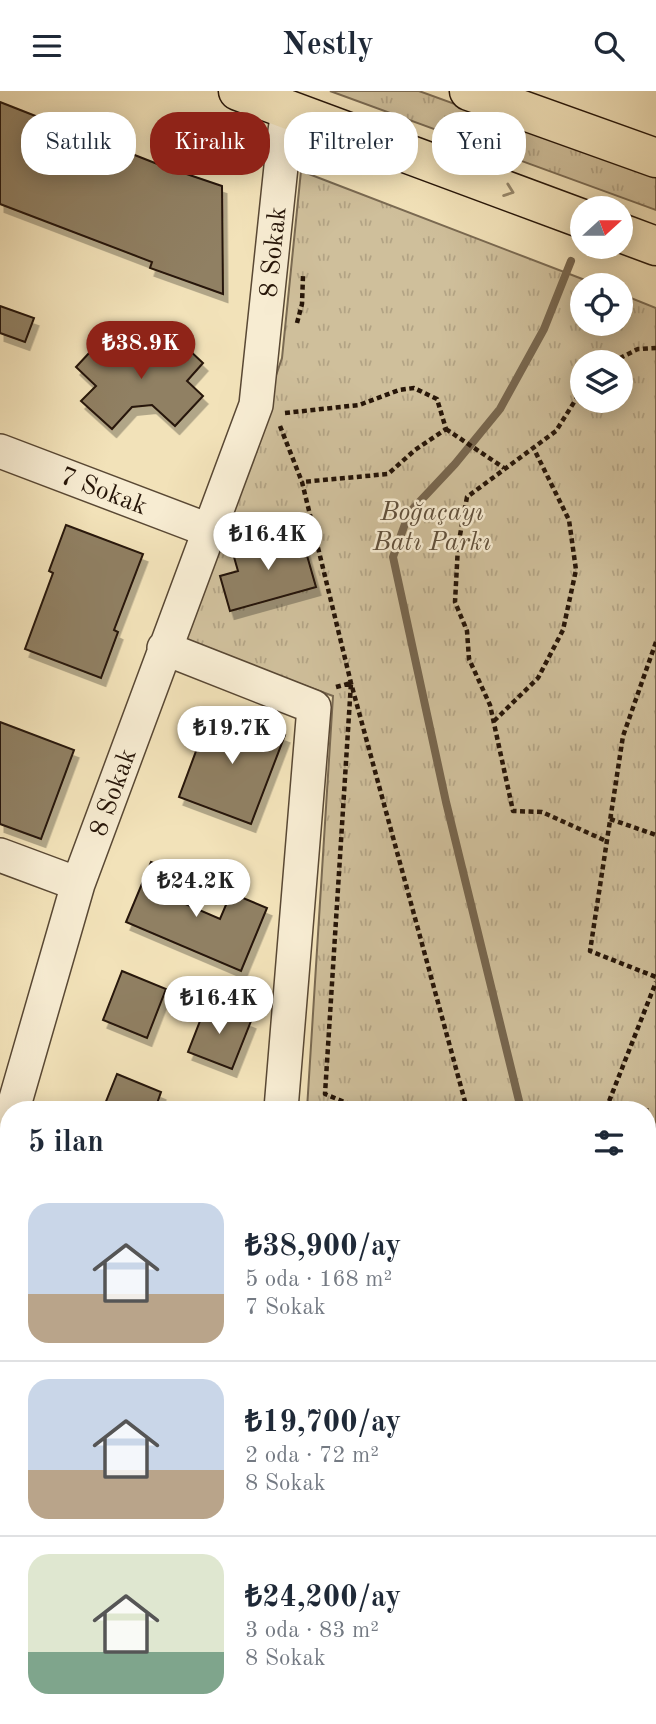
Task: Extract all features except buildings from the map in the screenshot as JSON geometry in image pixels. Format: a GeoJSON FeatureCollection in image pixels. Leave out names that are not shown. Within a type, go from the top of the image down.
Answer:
{"type":"FeatureCollection","features":[{"type":"Feature","properties":{"kind":"main road"},"geometry":{"type":"LineString","coordinates":[[238,91],[570,214]]}},
{"type":"Feature","properties":{"kind":"main road"},"geometry":{"type":"LineString","coordinates":[[469,91],[656,158]]}},
{"type":"Feature","properties":{"kind":"main road"},"geometry":{"type":"LineString","coordinates":[[634,238],[656,246]]}},
{"type":"Feature","properties":{"kind":"street","name":"8 Sokak"},"geometry":{"type":"LineString","coordinates":[[15,1101],[78,884],[256,405],[288,110]]}},
{"type":"Feature","properties":{"kind":"street","name":"7 Sokak"},"geometry":{"type":"LineString","coordinates":[[0,451],[208,530]]}},
{"type":"Feature","properties":{"kind":"street"},"geometry":{"type":"LineString","coordinates":[[164,648],[314,707],[282,1101]]}},
{"type":"Feature","properties":{"kind":"street"},"geometry":{"type":"LineString","coordinates":[[0,855],[78,884]]}},
{"type":"Feature","properties":{"kind":"path"},"geometry":{"type":"LineString","coordinates":[[296,328],[302,304],[303,264]]}},
{"type":"Feature","properties":{"kind":"path"},"geometry":{"type":"LineString","coordinates":[[633,352],[656,348]]}},
{"type":"Feature","properties":{"kind":"path"},"geometry":{"type":"LineString","coordinates":[[275,414],[359,405],[399,390],[414,389],[437,399],[446,429],[504,468]]}},
{"type":"Feature","properties":{"kind":"path"},"geometry":{"type":"LineString","coordinates":[[570,409],[556,431],[467,496],[458,546],[455,602],[467,631],[469,659],[490,705],[513,811],[542,812],[606,841]]}},
{"type":"Feature","properties":{"kind":"path"},"geometry":{"type":"LineString","coordinates":[[280,425],[302,482],[351,683],[465,1101]]}},
{"type":"Feature","properties":{"kind":"path"},"geometry":{"type":"LineString","coordinates":[[302,482],[388,474],[415,450],[446,429]]}},
{"type":"Feature","properties":{"kind":"path"},"geometry":{"type":"LineString","coordinates":[[494,722],[538,678],[563,631],[576,570],[569,520],[533,447]]}},
{"type":"Feature","properties":{"kind":"path"},"geometry":{"type":"LineString","coordinates":[[609,1101],[656,979],[590,951],[623,736],[656,642]]}},
{"type":"Feature","properties":{"kind":"path"},"geometry":{"type":"LineString","coordinates":[[326,683],[338,688],[351,683]]}},
{"type":"Feature","properties":{"kind":"path"},"geometry":{"type":"LineString","coordinates":[[342,1101],[325,1094],[351,683]]}},
{"type":"Feature","properties":{"kind":"path"},"geometry":{"type":"LineString","coordinates":[[610,819],[656,835]]}},
{"type":"Feature","properties":{"kind":"green space"},"geometry":{"type":"Polygon","coordinates":[[[330,91],[419,91],[477,112],[432,112],[432,128],[418,123],[418,112],[388,112],[330,91]]]}},
{"type":"Feature","properties":{"kind":"green space"},"geometry":{"type":"Polygon","coordinates":[[[526,130],[656,177],[656,210],[634,202],[634,196],[618,196],[526,163],[526,130]]]}},
{"type":"Feature","properties":{"kind":"green space","name":"Boğaçayı Batı Parkı"},"geometry":{"type":"Polygon","coordinates":[[[301,175],[311,175],[570,274],[570,336],[633,336],[633,299],[656,308],[656,1101],[308,1101],[333,696],[184,641],[282,358],[301,175]]]}},
{"type":"Feature","properties":{"kind":"waterway"},"geometry":{"type":"LineString","coordinates":[[519,1101],[446,802],[393,557],[409,513],[455,464],[500,409],[544,329],[571,261]]}}]}
